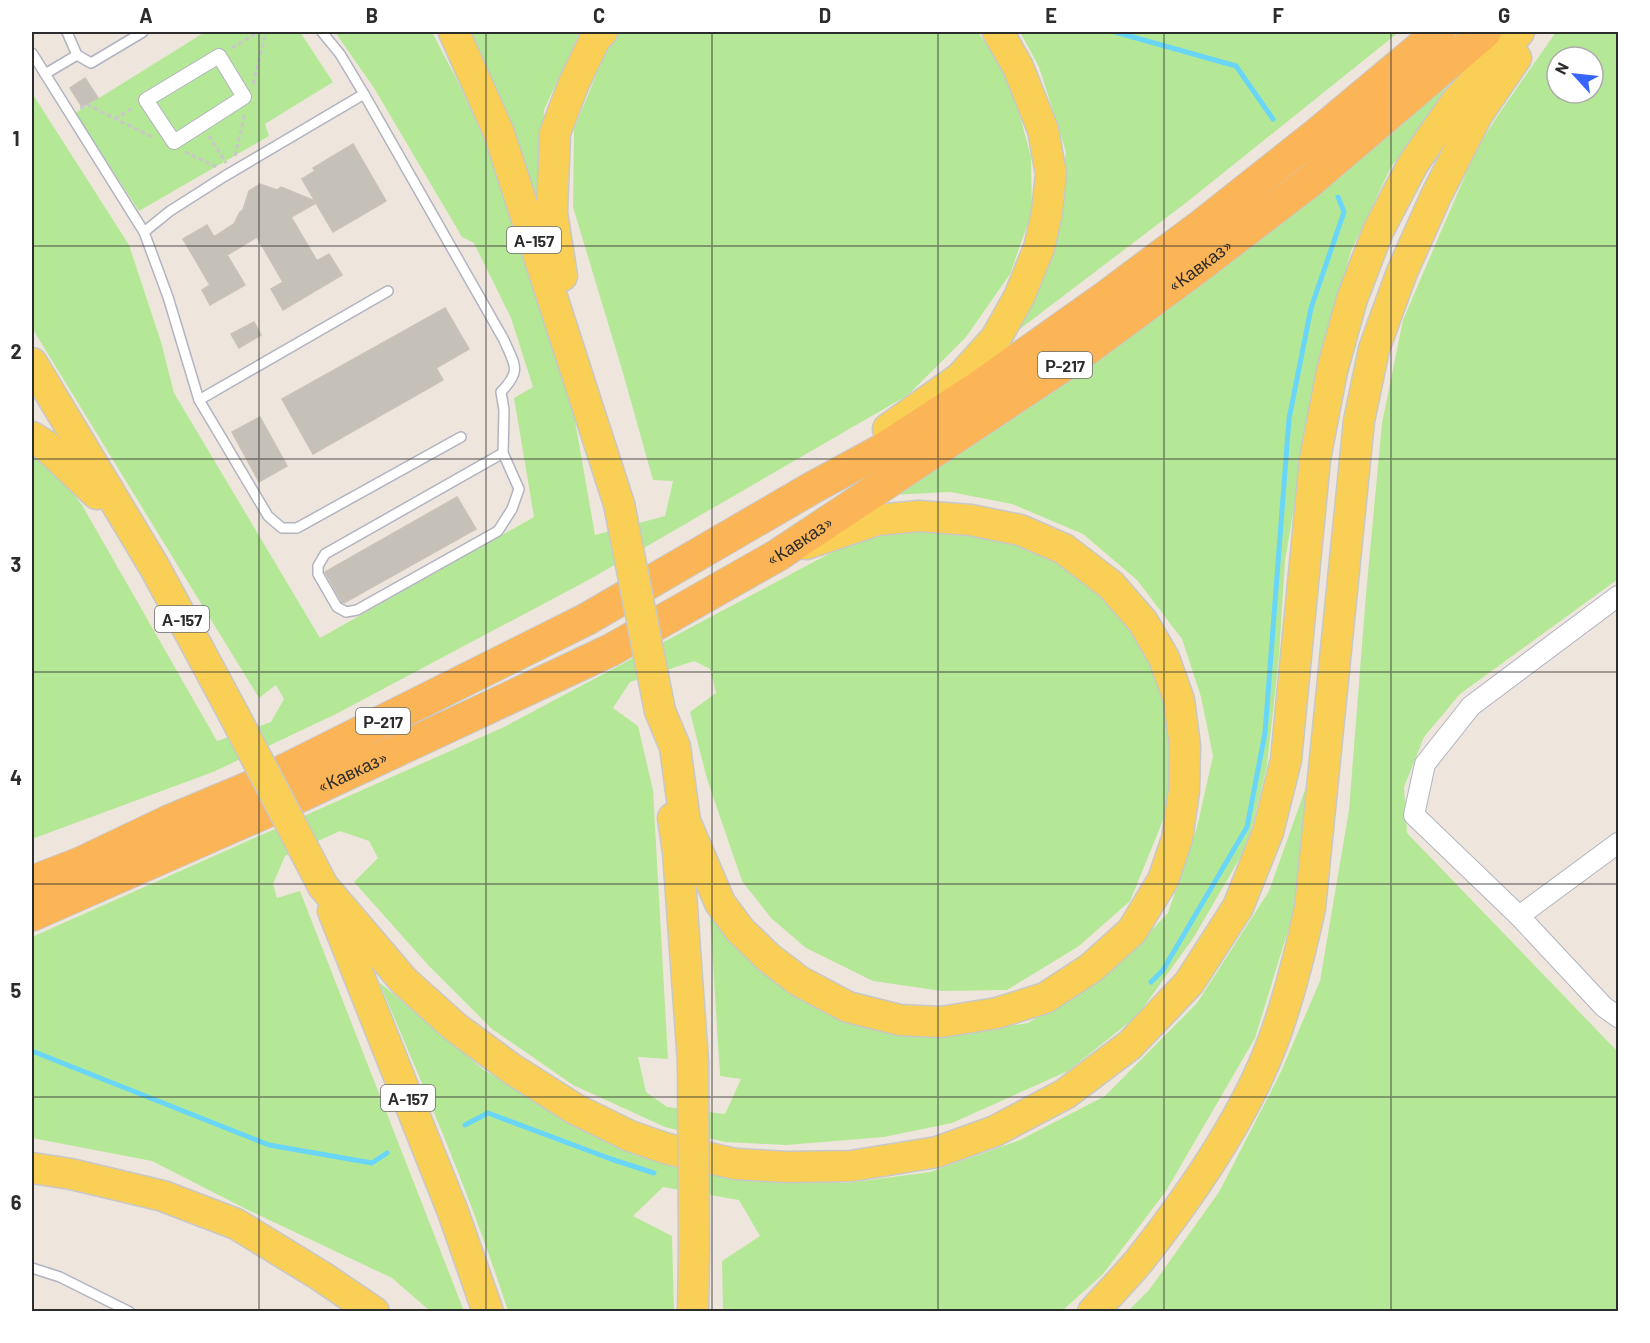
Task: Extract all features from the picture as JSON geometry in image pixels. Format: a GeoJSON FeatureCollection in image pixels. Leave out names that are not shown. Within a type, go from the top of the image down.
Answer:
{"type":"FeatureCollection","features":[{"type":"Feature","properties":{"kind":"highway","name":"«Кавказ»"},"geometry":{"type":"LineString","coordinates":[[32,882],[81,863],[167,822],[253,786],[587,618],[882,450],[966,395],[1107,296],[1202,225],[1317,134],[1439,32]]}},
{"type":"Feature","properties":{"kind":"highway","name":"«Кавказ»"},"geometry":{"type":"LineString","coordinates":[[32,915],[268,810],[611,650],[778,555],[1076,357],[1170,288],[1309,182],[1485,32]]}},
{"type":"Feature","properties":{"kind":"main road","name":"А-157"},"geometry":{"type":"LineString","coordinates":[[454,32],[499,133],[604,453],[619,504],[660,711],[678,852],[693,1062],[693,1311]]}},
{"type":"Feature","properties":{"kind":"main road"},"geometry":{"type":"LineString","coordinates":[[602,32],[595,39],[574,83],[555,133],[552,213],[559,267],[602,407],[604,453]]}},
{"type":"Feature","properties":{"kind":"main road"},"geometry":{"type":"LineString","coordinates":[[812,488],[876,437],[960,378],[996,338],[1019,297],[1039,248],[1047,212],[1051,174],[1043,130],[1018,67],[998,32]]}},
{"type":"Feature","properties":{"kind":"main road"},"geometry":{"type":"LineString","coordinates":[[323,886],[404,981],[455,1027],[512,1070],[575,1109],[630,1136],[668,1149],[736,1164],[787,1167],[851,1166],[937,1152],[994,1131],[1065,1094],[1130,1045],[1189,983],[1238,907],[1268,832],[1286,760],[1315,459],[1332,371],[1352,299],[1378,231],[1413,164],[1456,102],[1519,32]]}},
{"type":"Feature","properties":{"kind":"main road"},"geometry":{"type":"LineString","coordinates":[[1093,1311],[1138,1262],[1186,1196],[1237,1118],[1271,1046],[1295,976],[1311,908],[1359,421],[1374,349],[1402,272],[1436,196],[1472,125],[1521,50],[1537,32]]}},
{"type":"Feature","properties":{"kind":"main road","name":"А-157"},"geometry":{"type":"LineString","coordinates":[[32,363],[154,568],[323,886],[449,1201],[488,1311]]}},
{"type":"Feature","properties":{"kind":"main road"},"geometry":{"type":"LineString","coordinates":[[32,437],[45,445],[129,526]]}},
{"type":"Feature","properties":{"kind":"main road"},"geometry":{"type":"LineString","coordinates":[[660,711],[675,747],[685,821],[720,903],[740,930],[769,958],[799,981],[848,1007],[900,1020],[941,1022],[996,1013],[1045,998],[1091,968],[1132,931],[1163,880],[1177,839],[1184,791],[1185,746],[1179,700],[1164,658],[1143,622],[1111,585],[1064,549],[1020,530],[971,520],[919,516],[877,520],[834,533],[778,555]]}},
{"type":"Feature","properties":{"kind":"main road"},"geometry":{"type":"LineString","coordinates":[[32,867],[167,822]]}},
{"type":"Feature","properties":{"kind":"main road"},"geometry":{"type":"LineString","coordinates":[[32,1168],[71,1174],[163,1196],[236,1224],[374,1311]]}},
{"type":"Feature","properties":{"kind":"street"},"geometry":{"type":"LineString","coordinates":[[219,56],[244,97],[174,142],[146,100],[219,56]]}},
{"type":"Feature","properties":{"kind":"street"},"geometry":{"type":"LineString","coordinates":[[1618,596],[1471,706],[1425,764],[1414,815],[1519,916],[1604,1006],[1618,1017]]}},
{"type":"Feature","properties":{"kind":"street"},"geometry":{"type":"LineString","coordinates":[[1519,916],[1618,843]]}},
{"type":"Feature","properties":{"kind":"lane"},"geometry":{"type":"LineString","coordinates":[[67,32],[77,55],[91,63],[143,32]]}},
{"type":"Feature","properties":{"kind":"lane"},"geometry":{"type":"LineString","coordinates":[[322,32],[340,54],[364,94],[504,340],[516,367],[513,379],[501,392],[504,411],[503,453],[519,489],[512,509],[498,531],[357,610],[346,612],[337,607],[318,574],[318,566],[325,554],[503,453]]}},
{"type":"Feature","properties":{"kind":"lane"},"geometry":{"type":"LineString","coordinates":[[32,53],[144,232],[168,297],[199,400],[268,516],[282,528],[297,528],[461,437]]}},
{"type":"Feature","properties":{"kind":"lane"},"geometry":{"type":"LineString","coordinates":[[45,74],[77,55]]}},
{"type":"Feature","properties":{"kind":"lane"},"geometry":{"type":"LineString","coordinates":[[144,232],[170,211],[364,94]]}},
{"type":"Feature","properties":{"kind":"lane"},"geometry":{"type":"LineString","coordinates":[[199,400],[388,291]]}},
{"type":"Feature","properties":{"kind":"lane"},"geometry":{"type":"LineString","coordinates":[[32,1268],[60,1277],[130,1311]]}},
{"type":"Feature","properties":{"kind":"path"},"geometry":{"type":"LineString","coordinates":[[219,56],[258,32]]}},
{"type":"Feature","properties":{"kind":"path"},"geometry":{"type":"LineString","coordinates":[[116,119],[146,100]]}},
{"type":"Feature","properties":{"kind":"path"},"geometry":{"type":"LineString","coordinates":[[202,124],[231,173]]}},
{"type":"Feature","properties":{"kind":"green space"},"geometry":{"type":"Polygon","coordinates":[[[205,32],[300,32],[333,82],[265,124],[269,136],[139,211],[75,113],[205,32]]]}},
{"type":"Feature","properties":{"kind":"green space"},"geometry":{"type":"Polygon","coordinates":[[[335,32],[432,32],[457,80],[511,198],[565,364],[595,535],[665,516],[673,481],[653,480],[573,207],[574,129],[610,41],[620,32],[978,32],[1000,64],[1017,105],[1031,157],[1032,212],[1010,274],[966,337],[908,395],[592,578],[336,714],[213,772],[32,839],[32,450],[46,458],[82,505],[217,741],[271,722],[284,699],[276,685],[259,698],[32,328],[32,93],[129,245],[161,342],[174,393],[320,638],[534,517],[514,398],[533,387],[511,318],[474,243],[462,237],[374,88],[335,32]]]}},
{"type":"Feature","properties":{"kind":"green space"},"geometry":{"type":"Polygon","coordinates":[[[459,32],[580,32],[544,110],[540,202],[534,205],[459,32]]]}},
{"type":"Feature","properties":{"kind":"green space"},"geometry":{"type":"Polygon","coordinates":[[[1020,32],[1399,32],[1187,202],[1004,341],[1053,231],[1066,152],[1039,67],[1020,32]]]}},
{"type":"Feature","properties":{"kind":"green space"},"geometry":{"type":"Polygon","coordinates":[[[1556,32],[1618,32],[1618,579],[1460,694],[1424,737],[1404,787],[1407,833],[1618,1052],[1618,1311],[1127,1312],[1149,1290],[1219,1192],[1280,1074],[1320,981],[1349,810],[1382,423],[1403,320],[1477,148],[1545,48],[1545,105],[1605,105],[1605,45],[1547,45],[1556,32]]]}},
{"type":"Feature","properties":{"kind":"green space"},"geometry":{"type":"Polygon","coordinates":[[[1454,77],[1390,169],[1351,251],[1313,393],[1285,561],[1279,656],[1267,766],[1248,844],[1194,937],[1137,1016],[1068,1071],[952,1123],[884,1137],[786,1145],[725,1142],[665,1127],[573,1085],[492,1029],[429,966],[354,882],[378,858],[369,841],[340,831],[285,856],[273,884],[277,898],[300,891],[464,1311],[430,1311],[392,1278],[246,1209],[152,1161],[32,1138],[32,937],[504,727],[853,541],[915,527],[994,529],[1056,552],[1113,596],[1155,654],[1173,724],[1173,796],[1130,901],[1079,946],[1007,990],[942,991],[873,981],[806,948],[771,918],[742,881],[707,779],[690,712],[716,693],[710,669],[694,661],[630,682],[613,708],[638,726],[653,790],[668,1059],[638,1057],[646,1092],[667,1107],[725,1114],[741,1079],[720,1076],[709,899],[738,950],[795,989],[964,1033],[1028,1023],[1114,969],[1168,913],[1197,827],[1213,756],[1201,697],[1182,639],[1137,580],[1083,534],[1012,504],[950,492],[891,495],[1454,77]]]}},
{"type":"Feature","properties":{"kind":"green space"},"geometry":{"type":"Polygon","coordinates":[[[1306,787],[1301,888],[1255,1038],[1166,1191],[1103,1274],[1062,1311],[723,1311],[722,1261],[760,1236],[739,1200],[663,1187],[633,1216],[672,1236],[674,1311],[508,1311],[431,1104],[379,982],[485,1071],[637,1156],[745,1178],[847,1183],[930,1172],[1020,1140],[1105,1096],[1197,1003],[1269,891],[1306,787]]]}},
{"type":"Feature","properties":{"kind":"building"},"geometry":{"type":"Polygon","coordinates":[[[85,78],[98,98],[82,107],[70,88],[85,78]]]}},
{"type":"Feature","properties":{"kind":"building"},"geometry":{"type":"Polygon","coordinates":[[[353,144],[386,201],[333,232],[316,203],[291,217],[317,261],[329,254],[342,275],[283,310],[271,289],[283,282],[257,237],[227,255],[245,285],[210,305],[202,290],[210,285],[183,239],[207,225],[214,237],[234,224],[243,210],[249,191],[260,184],[277,190],[281,187],[315,201],[302,179],[315,171],[313,168],[353,144]]]}},
{"type":"Feature","properties":{"kind":"building"},"geometry":{"type":"Polygon","coordinates":[[[445,308],[469,349],[436,368],[443,380],[313,454],[282,399],[445,308]]]}},
{"type":"Feature","properties":{"kind":"building"},"geometry":{"type":"Polygon","coordinates":[[[254,322],[261,335],[239,348],[231,334],[254,322]]]}},
{"type":"Feature","properties":{"kind":"building"},"geometry":{"type":"Polygon","coordinates":[[[260,417],[287,466],[259,482],[232,432],[260,417]]]}},
{"type":"Feature","properties":{"kind":"building"},"geometry":{"type":"Polygon","coordinates":[[[457,497],[476,529],[344,603],[342,602],[325,572],[457,497]]]}},
{"type":"Feature","properties":{"kind":"waterway"},"geometry":{"type":"LineString","coordinates":[[1115,32],[1236,66],[1273,119]]}},
{"type":"Feature","properties":{"kind":"waterway"},"geometry":{"type":"LineString","coordinates":[[1151,982],[1163,970],[1247,827],[1265,733],[1289,419],[1311,308],[1344,212],[1338,197]]}},
{"type":"Feature","properties":{"kind":"waterway"},"geometry":{"type":"LineString","coordinates":[[32,1051],[269,1145],[372,1163],[387,1153]]}},
{"type":"Feature","properties":{"kind":"waterway"},"geometry":{"type":"LineString","coordinates":[[465,1125],[488,1113],[654,1173]]}}]}
